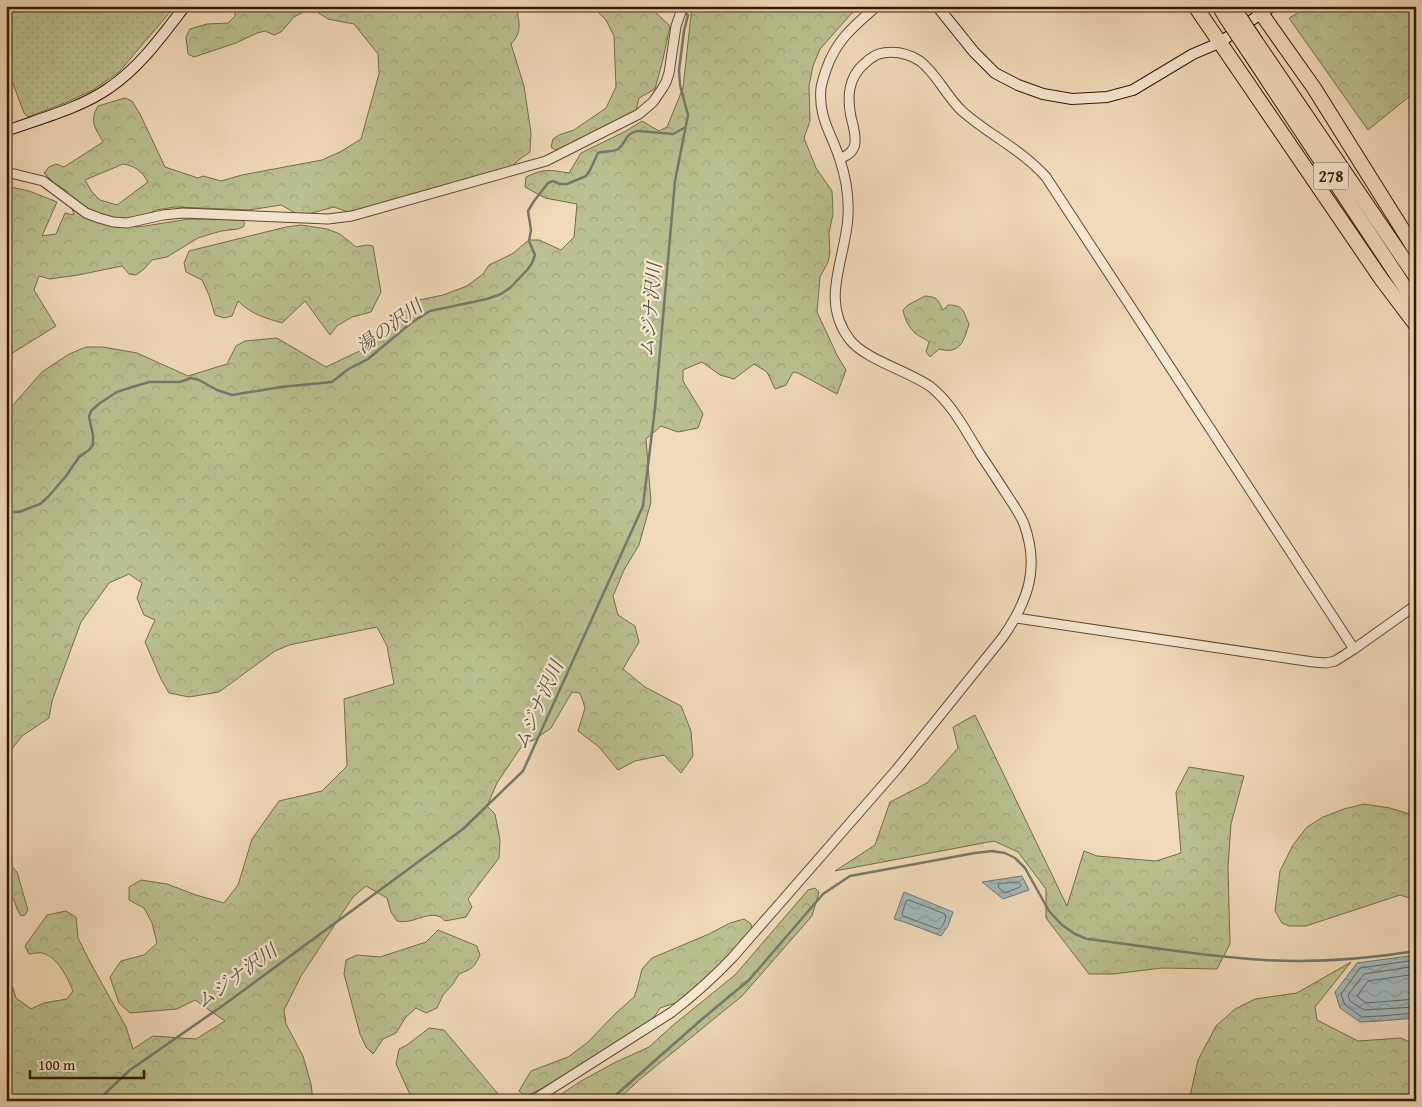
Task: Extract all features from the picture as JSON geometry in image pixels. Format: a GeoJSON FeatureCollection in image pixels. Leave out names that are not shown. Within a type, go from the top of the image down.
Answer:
{"type":"FeatureCollection","features":[{"type":"Feature","properties":{"kind":"highway"},"geometry":{"type":"LineString","coordinates":[[1195,6],[1382,280],[1416,325]]}},
{"type":"Feature","properties":{"kind":"highway","name":"278"},"geometry":{"type":"LineString","coordinates":[[1228,9],[1416,304]]}},
{"type":"Feature","properties":{"kind":"highway"},"geometry":{"type":"LineString","coordinates":[[1263,9],[1416,251]]}},
{"type":"Feature","properties":{"kind":"highway","name":"278"},"geometry":{"type":"LineString","coordinates":[[1252,45],[1416,277]]}},
{"type":"Feature","properties":{"kind":"main road"},"geometry":{"type":"LineString","coordinates":[[6,131],[82,103],[110,88],[140,62],[185,6]]}},
{"type":"Feature","properties":{"kind":"main road"},"geometry":{"type":"LineString","coordinates":[[937,6],[974,52],[995,73],[1018,85],[1043,94],[1072,99],[1107,97],[1133,90],[1193,54],[1219,43],[1263,9]]}},
{"type":"Feature","properties":{"kind":"street"},"geometry":{"type":"LineString","coordinates":[[6,172],[43,181],[86,213],[113,222],[128,222],[183,213],[328,219],[352,216],[546,161],[639,114],[653,102],[666,82],[676,26],[683,6]]}},
{"type":"Feature","properties":{"kind":"street"},"geometry":{"type":"LineString","coordinates":[[532,1101],[672,1012],[693,996],[733,957],[897,769],[1003,637],[1025,600],[1030,584],[1031,558],[1024,523],[1012,502],[955,414],[943,399],[931,388],[912,376],[862,350],[850,341],[841,325],[835,305],[835,287],[848,216],[847,188],[840,159],[824,123],[821,87],[833,51],[857,23],[877,6]]}},
{"type":"Feature","properties":{"kind":"street"},"geometry":{"type":"LineString","coordinates":[[840,159],[853,150],[855,142],[849,102],[852,80],[856,72],[871,58],[879,53],[890,52],[901,53],[918,60],[950,99],[969,117],[1025,156],[1040,170],[1103,263],[1354,649]]}},
{"type":"Feature","properties":{"kind":"street"},"geometry":{"type":"LineString","coordinates":[[1016,618],[1326,663],[1335,661],[1354,649],[1416,605]]}},
{"type":"Feature","properties":{"kind":"green space"},"geometry":{"type":"Polygon","coordinates":[[[6,6],[175,6],[119,72],[93,90],[28,117],[24,113],[6,65],[6,6]]]}},
{"type":"Feature","properties":{"kind":"green space"},"geometry":{"type":"Polygon","coordinates":[[[235,6],[516,6],[519,30],[511,44],[524,86],[531,133],[530,152],[512,166],[470,180],[382,205],[348,212],[334,207],[301,216],[281,205],[249,210],[175,207],[156,210],[134,226],[189,219],[242,220],[245,223],[243,227],[238,229],[221,231],[198,238],[167,257],[152,260],[136,275],[129,274],[122,266],[50,279],[39,276],[34,290],[56,326],[6,357],[6,186],[29,191],[57,202],[42,236],[56,234],[65,213],[74,215],[67,191],[55,184],[44,173],[49,167],[56,164],[64,167],[103,142],[94,124],[94,116],[98,106],[125,98],[132,101],[165,167],[198,178],[203,176],[221,181],[242,175],[322,160],[361,139],[379,74],[378,54],[354,24],[328,19],[311,8],[294,17],[281,32],[274,35],[265,31],[194,57],[188,54],[186,37],[190,29],[207,24],[228,23],[235,16],[235,6]],[[123,164],[85,180],[92,192],[100,200],[117,205],[148,182],[138,170],[123,164]]]}},
{"type":"Feature","properties":{"kind":"green space"},"geometry":{"type":"Polygon","coordinates":[[[592,6],[652,6],[655,12],[670,26],[663,59],[655,89],[639,98],[636,110],[623,120],[599,132],[556,150],[551,147],[553,139],[574,130],[606,108],[616,87],[614,36],[606,20],[592,6]]]}},
{"type":"Feature","properties":{"kind":"green space"},"geometry":{"type":"Polygon","coordinates":[[[692,6],[862,6],[851,14],[820,49],[813,66],[809,86],[810,121],[804,138],[816,168],[832,191],[833,214],[829,233],[830,253],[828,262],[820,277],[817,312],[846,370],[837,394],[798,373],[793,372],[786,385],[775,389],[767,372],[754,364],[734,379],[720,375],[702,362],[683,370],[683,381],[703,414],[698,428],[678,432],[661,426],[646,439],[651,502],[639,545],[624,570],[613,596],[618,615],[635,626],[639,642],[623,669],[645,687],[681,706],[691,731],[693,756],[681,773],[664,755],[635,761],[618,770],[599,747],[578,731],[585,708],[580,693],[572,692],[551,728],[534,740],[524,743],[497,783],[487,806],[495,814],[500,840],[499,858],[468,899],[472,907],[466,917],[445,921],[439,916],[433,915],[402,922],[397,921],[391,912],[387,898],[366,886],[353,897],[301,976],[284,1010],[286,1024],[303,1056],[311,1084],[313,1101],[6,1101],[6,976],[12,985],[16,998],[31,1009],[44,1003],[67,999],[73,991],[61,968],[53,959],[42,953],[29,954],[25,946],[47,915],[66,911],[76,917],[78,938],[126,1027],[133,1049],[153,1036],[196,1039],[225,1021],[195,1000],[177,1009],[130,1013],[119,1003],[110,977],[121,961],[144,955],[157,943],[152,923],[144,908],[129,900],[129,887],[141,880],[167,884],[224,903],[238,885],[252,839],[279,801],[322,791],[347,766],[344,699],[394,684],[387,646],[377,627],[289,645],[275,651],[219,692],[189,697],[169,693],[145,642],[155,620],[144,615],[137,598],[142,583],[129,574],[109,583],[81,622],[52,701],[49,718],[22,736],[11,750],[6,751],[6,413],[42,372],[69,354],[86,347],[103,347],[137,353],[188,376],[227,364],[236,346],[245,341],[277,338],[326,367],[370,346],[394,324],[414,301],[443,295],[467,286],[483,274],[489,265],[512,254],[529,240],[539,240],[561,250],[574,237],[577,204],[545,198],[525,187],[526,177],[547,170],[569,173],[581,153],[642,121],[659,131],[667,127],[683,88],[692,6]]]}},
{"type":"Feature","properties":{"kind":"green space"},"geometry":{"type":"Polygon","coordinates":[[[1310,6],[1416,6],[1416,91],[1368,130],[1289,18],[1310,6]]]}},
{"type":"Feature","properties":{"kind":"green space"},"geometry":{"type":"Polygon","coordinates":[[[301,225],[327,229],[340,234],[356,247],[373,246],[381,292],[371,312],[352,317],[337,326],[330,335],[305,301],[282,323],[253,312],[238,301],[232,316],[224,318],[215,315],[202,280],[186,272],[184,263],[189,251],[301,225]]]}},
{"type":"Feature","properties":{"kind":"green space"},"geometry":{"type":"Polygon","coordinates":[[[925,296],[937,299],[943,310],[948,305],[957,306],[964,312],[969,324],[960,345],[952,350],[939,349],[930,357],[926,352],[929,342],[913,331],[904,316],[903,310],[908,305],[925,296]]]}},
{"type":"Feature","properties":{"kind":"green space"},"geometry":{"type":"Polygon","coordinates":[[[975,715],[1067,906],[1084,851],[1097,856],[1156,861],[1181,853],[1176,792],[1189,767],[1244,776],[1231,824],[1228,867],[1230,944],[1217,969],[1162,968],[1113,974],[1089,974],[1046,918],[1046,889],[1018,852],[994,841],[835,871],[875,845],[890,802],[927,783],[958,748],[953,727],[975,715]]]}},
{"type":"Feature","properties":{"kind":"green space"},"geometry":{"type":"Polygon","coordinates":[[[1364,804],[1390,808],[1416,816],[1416,900],[1400,895],[1306,926],[1289,926],[1282,923],[1275,911],[1280,871],[1293,845],[1307,827],[1323,817],[1364,804]]]}},
{"type":"Feature","properties":{"kind":"green space"},"geometry":{"type":"Polygon","coordinates":[[[6,860],[17,872],[28,910],[25,915],[21,916],[12,897],[6,890],[6,860]]]}},
{"type":"Feature","properties":{"kind":"green space"},"geometry":{"type":"Polygon","coordinates":[[[815,888],[819,892],[812,916],[742,996],[639,1080],[617,1101],[551,1101],[581,1081],[649,1047],[735,975],[808,890],[815,888]]]}},
{"type":"Feature","properties":{"kind":"green space"},"geometry":{"type":"Polygon","coordinates":[[[744,919],[751,924],[752,932],[721,965],[678,1002],[660,1008],[655,1016],[644,1026],[541,1089],[526,1096],[519,1091],[531,1071],[568,1057],[587,1043],[634,997],[642,969],[652,958],[730,923],[744,919]]]}},
{"type":"Feature","properties":{"kind":"green space"},"geometry":{"type":"Polygon","coordinates":[[[438,930],[477,946],[480,955],[478,959],[472,968],[459,974],[443,995],[437,1008],[426,1013],[416,1008],[406,1017],[396,1033],[383,1039],[373,1054],[366,1047],[360,1034],[344,974],[346,960],[357,955],[380,957],[426,942],[438,930]]]}},
{"type":"Feature","properties":{"kind":"green space"},"geometry":{"type":"Polygon","coordinates":[[[1351,962],[1315,1007],[1317,1020],[1358,1041],[1401,1038],[1416,1045],[1416,1101],[1189,1101],[1198,1060],[1216,1026],[1235,1009],[1255,999],[1297,993],[1351,962]]]}},
{"type":"Feature","properties":{"kind":"green space"},"geometry":{"type":"Polygon","coordinates":[[[429,1028],[444,1030],[504,1101],[413,1101],[396,1064],[399,1049],[429,1028]]]}},
{"type":"Feature","properties":{"kind":"water"},"geometry":{"type":"Polygon","coordinates":[[[1022,876],[1029,890],[1003,899],[982,882],[1022,876]]]}},
{"type":"Feature","properties":{"kind":"water"},"geometry":{"type":"Polygon","coordinates":[[[904,892],[953,912],[948,926],[941,936],[894,919],[904,892]]]}},
{"type":"Feature","properties":{"kind":"water"},"geometry":{"type":"Polygon","coordinates":[[[1416,955],[1416,1018],[1360,1022],[1340,1008],[1335,992],[1357,963],[1416,955]]]}},
{"type":"Feature","properties":{"kind":"waterway","name":"ムジナ沢川"},"geometry":{"type":"LineString","coordinates":[[97,1101],[130,1070],[225,1004],[463,829],[523,771],[643,506],[655,408],[675,181],[688,115],[680,85],[679,70],[688,15],[675,6]]}},
{"type":"Feature","properties":{"kind":"waterway","name":"湯の沢川"},"geometry":{"type":"LineString","coordinates":[[6,512],[19,512],[40,504],[48,497],[79,457],[93,445],[89,417],[91,411],[117,392],[149,382],[180,382],[191,378],[232,395],[281,387],[332,382],[347,370],[368,359],[411,323],[430,311],[487,299],[501,294],[511,287],[532,263],[535,255],[529,241],[531,230],[528,211],[548,183],[553,181],[567,184],[586,176],[598,153],[618,149],[633,132],[673,134],[684,128]]}},
{"type":"Feature","properties":{"kind":"waterway"},"geometry":{"type":"LineString","coordinates":[[609,1101],[749,980],[823,894],[850,876],[992,851],[1005,853],[1015,858],[1025,868],[1049,911],[1062,925],[1075,934],[1087,939],[1242,959],[1283,961],[1340,960],[1416,951]]}}]}
